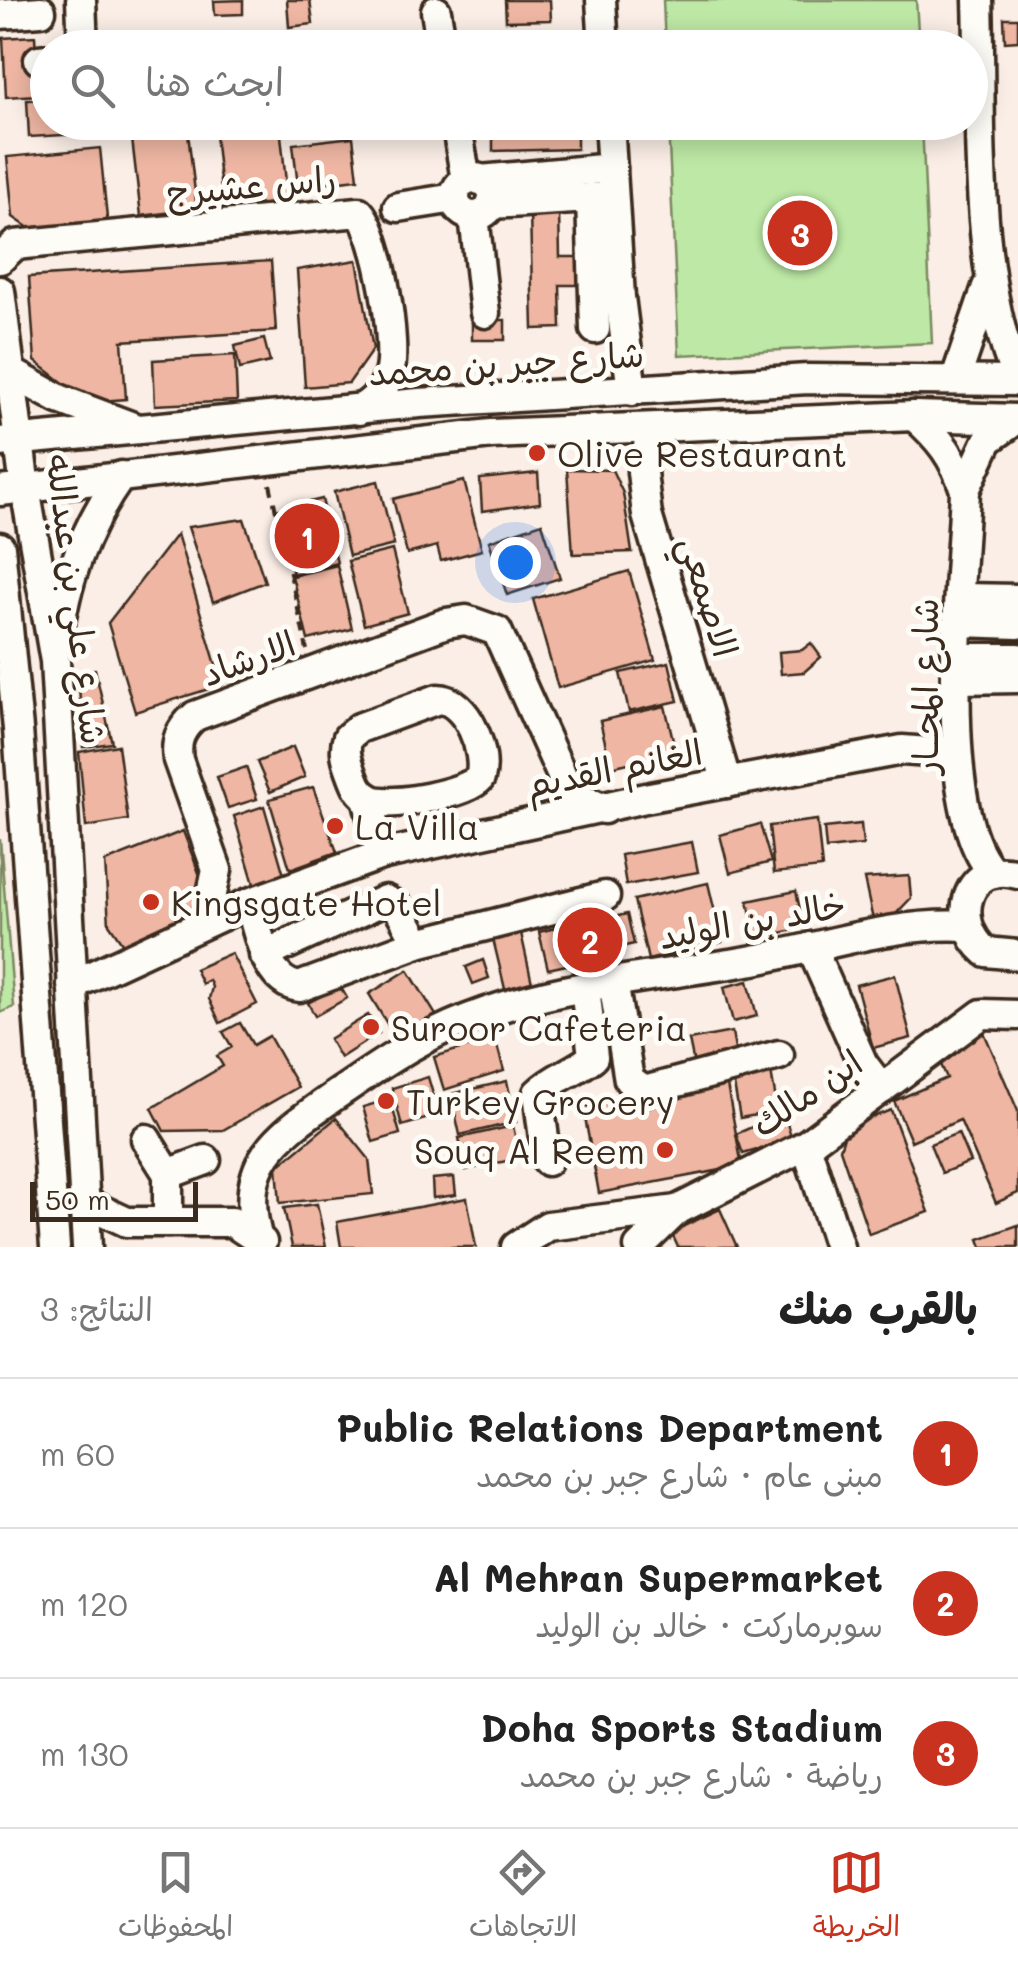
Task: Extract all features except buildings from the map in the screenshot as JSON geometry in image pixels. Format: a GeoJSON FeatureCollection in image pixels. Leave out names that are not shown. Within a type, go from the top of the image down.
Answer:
{"type":"FeatureCollection","features":[{"type":"Feature","properties":{"kind":"street"},"geometry":{"type":"LineString","coordinates":[[81,0],[82,30]]}},
{"type":"Feature","properties":{"kind":"street"},"geometry":{"type":"LineString","coordinates":[[601,0],[603,30]]}},
{"type":"Feature","properties":{"kind":"street"},"geometry":{"type":"LineString","coordinates":[[978,0],[979,30]]}},
{"type":"Feature","properties":{"kind":"street"},"geometry":{"type":"LineString","coordinates":[[0,14],[41,11]]}},
{"type":"Feature","properties":{"kind":"street"},"geometry":{"type":"LineString","coordinates":[[436,11],[439,30]]}},
{"type":"Feature","properties":{"kind":"street"},"geometry":{"type":"LineString","coordinates":[[460,140],[473,196],[484,313]]}},
{"type":"Feature","properties":{"kind":"street"},"geometry":{"type":"LineString","coordinates":[[595,328],[602,198],[612,168],[610,140]]}},
{"type":"Feature","properties":{"kind":"street"},"geometry":{"type":"LineString","coordinates":[[984,140],[989,280],[999,332],[1018,381]]}},
{"type":"Feature","properties":{"kind":"street"},"geometry":{"type":"LineString","coordinates":[[398,207],[612,168]]}},
{"type":"Feature","properties":{"kind":"street"},"geometry":{"type":"LineString","coordinates":[[473,196],[602,198]]}},
{"type":"Feature","properties":{"kind":"street"},"geometry":{"type":"LineString","coordinates":[[602,198],[632,391]]}},
{"type":"Feature","properties":{"kind":"street","name":"راس عشيرج"},"geometry":{"type":"LineString","coordinates":[[0,259],[15,244],[359,212],[370,232],[392,357],[382,389],[359,410]]}},
{"type":"Feature","properties":{"kind":"street"},"geometry":{"type":"LineString","coordinates":[[956,378],[989,280]]}},
{"type":"Feature","properties":{"kind":"street","name":"شارع علي بن عبدالله"},"geometry":{"type":"LineString","coordinates":[[0,292],[12,373],[12,490],[55,661],[87,1247]]}},
{"type":"Feature","properties":{"kind":"street"},"geometry":{"type":"LineString","coordinates":[[12,373],[75,406],[144,431]]}},
{"type":"Feature","properties":{"kind":"street","name":"شارع جبر بن محمد"},"geometry":{"type":"LineString","coordinates":[[10,441],[359,410],[808,379],[1018,381]]}},
{"type":"Feature","properties":{"kind":"street","name":"شارع جبر بن محمد"},"geometry":{"type":"LineString","coordinates":[[12,490],[491,434],[914,416],[1017,419]]}},
{"type":"Feature","properties":{"kind":"street","name":"شارع المحــار"},"geometry":{"type":"LineString","coordinates":[[914,416],[941,439],[955,461],[965,490],[956,754],[962,804],[981,860],[1006,874]]}},
{"type":"Feature","properties":{"kind":"street","name":"شارع المحــار"},"geometry":{"type":"LineString","coordinates":[[965,490],[988,440],[1017,419]]}},
{"type":"Feature","properties":{"kind":"street","name":"الاصمعي"},"geometry":{"type":"LineString","coordinates":[[652,429],[642,472],[647,515],[727,783]]}},
{"type":"Feature","properties":{"kind":"street"},"geometry":{"type":"LineString","coordinates":[[55,661],[73,571],[90,528],[120,476]]}},
{"type":"Feature","properties":{"kind":"street","name":"شارع علي بن عبدالله"},"geometry":{"type":"LineString","coordinates":[[0,547],[10,782],[55,1247]]}},
{"type":"Feature","properties":{"kind":"street"},"geometry":{"type":"LineString","coordinates":[[961,610],[1018,599]]}},
{"type":"Feature","properties":{"kind":"street"},"geometry":{"type":"LineString","coordinates":[[961,610],[1018,624]]}},
{"type":"Feature","properties":{"kind":"street","name":"الارشاد"},"geometry":{"type":"LineString","coordinates":[[217,870],[178,760],[179,735],[195,716],[446,623],[485,624],[502,636],[563,778]]}},
{"type":"Feature","properties":{"kind":"street"},"geometry":{"type":"LineString","coordinates":[[959,669],[1018,658]]}},
{"type":"Feature","properties":{"kind":"street"},"geometry":{"type":"LineString","coordinates":[[959,669],[1018,678]]}},
{"type":"Feature","properties":{"kind":"street"},"geometry":{"type":"LineString","coordinates":[[438,699],[452,700],[462,710],[482,757],[480,778],[464,790],[406,800],[382,803],[366,797],[356,786],[345,752],[353,732],[438,699]]}},
{"type":"Feature","properties":{"kind":"street","name":"الغانم القديم"},"geometry":{"type":"LineString","coordinates":[[72,985],[252,902],[380,855],[902,750],[956,754]]}},
{"type":"Feature","properties":{"kind":"street"},"geometry":{"type":"LineString","coordinates":[[563,778],[580,798],[604,809]]}},
{"type":"Feature","properties":{"kind":"street"},"geometry":{"type":"LineString","coordinates":[[551,818],[562,798],[563,778]]}},
{"type":"Feature","properties":{"kind":"street"},"geometry":{"type":"LineString","coordinates":[[366,797],[380,855]]}},
{"type":"Feature","properties":{"kind":"street"},"geometry":{"type":"LineString","coordinates":[[406,800],[419,846]]}},
{"type":"Feature","properties":{"kind":"street"},"geometry":{"type":"LineString","coordinates":[[217,870],[252,902],[264,955],[284,982],[299,987],[418,943],[606,896]]}},
{"type":"Feature","properties":{"kind":"street"},"geometry":{"type":"LineString","coordinates":[[206,922],[217,870]]}},
{"type":"Feature","properties":{"kind":"street"},"geometry":{"type":"LineString","coordinates":[[1006,874],[969,894],[966,926],[986,952],[1018,955]]}},
{"type":"Feature","properties":{"kind":"street"},"geometry":{"type":"LineString","coordinates":[[264,955],[385,900],[392,900],[418,943]]}},
{"type":"Feature","properties":{"kind":"street","name":"خالد بن الوليد"},"geometry":{"type":"LineString","coordinates":[[262,1242],[249,1205],[258,1167],[274,1142],[428,1037],[484,1014],[613,981],[908,927],[966,926]]}},
{"type":"Feature","properties":{"kind":"street"},"geometry":{"type":"LineString","coordinates":[[812,947],[863,1064],[882,1088]]}},
{"type":"Feature","properties":{"kind":"street"},"geometry":{"type":"LineString","coordinates":[[613,981],[629,1080],[635,1088],[644,1090],[779,1055]]}},
{"type":"Feature","properties":{"kind":"street"},"geometry":{"type":"LineString","coordinates":[[547,1160],[538,1093],[549,1082],[575,1073],[593,1057],[585,987]]}},
{"type":"Feature","properties":{"kind":"street","name":"ابن مالك"},"geometry":{"type":"LineString","coordinates":[[639,1247],[677,1210],[806,1146],[982,1014],[1018,1015]]}},
{"type":"Feature","properties":{"kind":"street"},"geometry":{"type":"LineString","coordinates":[[146,1139],[168,1174],[168,1222]]}},
{"type":"Feature","properties":{"kind":"street"},"geometry":{"type":"LineString","coordinates":[[806,1146],[839,1247]]}},
{"type":"Feature","properties":{"kind":"street"},"geometry":{"type":"LineString","coordinates":[[168,1174],[206,1160]]}},
{"type":"Feature","properties":{"kind":"street"},"geometry":{"type":"LineString","coordinates":[[84,1202],[127,1222],[232,1222],[262,1242]]}},
{"type":"Feature","properties":{"kind":"street"},"geometry":{"type":"LineString","coordinates":[[516,1247],[548,1226],[677,1210]]}},
{"type":"Feature","properties":{"kind":"path"},"geometry":{"type":"LineString","coordinates":[[265,460],[312,673]]}},
{"type":"Feature","properties":{"kind":"green space"},"geometry":{"type":"Polygon","coordinates":[[[663,0],[916,0],[918,30],[664,30],[663,0]]]}},
{"type":"Feature","properties":{"kind":"green space"},"geometry":{"type":"Polygon","coordinates":[[[669,140],[923,140],[932,343],[679,355],[669,140]]]}},
{"type":"Feature","properties":{"kind":"green space"},"geometry":{"type":"Polygon","coordinates":[[[0,839],[14,1007],[0,1013],[0,839]]]}},
{"type":"Feature","properties":{"kind":"place","name":"Doha Sports Stadium"},"geometry":{"type":"Point","coordinates":[800,233]}},
{"type":"Feature","properties":{"kind":"place","name":"Olive Restaurant"},"geometry":{"type":"Point","coordinates":[537,453]}},
{"type":"Feature","properties":{"kind":"place","name":"Public Relations Department"},"geometry":{"type":"Point","coordinates":[307,536]}},
{"type":"Feature","properties":{"kind":"place","name":"La Villa"},"geometry":{"type":"Point","coordinates":[335,826]}},
{"type":"Feature","properties":{"kind":"place","name":"Kingsgate Hotel"},"geometry":{"type":"Point","coordinates":[151,902]}},
{"type":"Feature","properties":{"kind":"place","name":"Al Mehran Supermarket"},"geometry":{"type":"Point","coordinates":[590,940]}},
{"type":"Feature","properties":{"kind":"place","name":"Suroor Cafeteria"},"geometry":{"type":"Point","coordinates":[371,1027]}},
{"type":"Feature","properties":{"kind":"place","name":"Turkey Grocery"},"geometry":{"type":"Point","coordinates":[386,1101]}},
{"type":"Feature","properties":{"kind":"place","name":"Souq Al Reem"},"geometry":{"type":"Point","coordinates":[665,1150]}}]}
